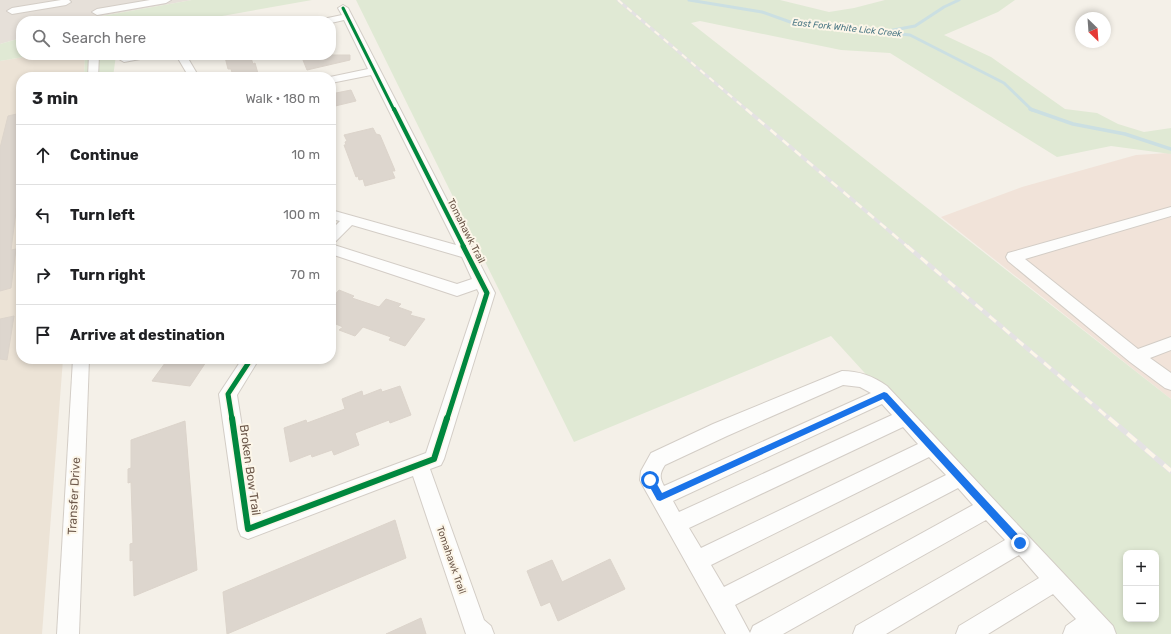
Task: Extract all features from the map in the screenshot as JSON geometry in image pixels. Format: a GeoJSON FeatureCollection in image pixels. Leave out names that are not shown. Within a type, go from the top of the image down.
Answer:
{"type":"FeatureCollection","features":[{"type":"Feature","properties":{"kind":"street"},"geometry":{"type":"LineString","coordinates":[[15,0],[11,14],[66,2]]}},
{"type":"Feature","properties":{"kind":"street"},"geometry":{"type":"LineString","coordinates":[[96,16],[97,0]]}},
{"type":"Feature","properties":{"kind":"street"},"geometry":{"type":"LineString","coordinates":[[100,16],[166,0]]}},
{"type":"Feature","properties":{"kind":"street","name":"Tomahawk Trail"},"geometry":{"type":"LineString","coordinates":[[336,17],[345,13],[487,293],[434,459],[419,464],[474,628],[483,634]]}},
{"type":"Feature","properties":{"kind":"street"},"geometry":{"type":"LineString","coordinates":[[93,72],[94,60]]}},
{"type":"Feature","properties":{"kind":"street"},"geometry":{"type":"LineString","coordinates":[[184,60],[191,72]]}},
{"type":"Feature","properties":{"kind":"street"},"geometry":{"type":"LineString","coordinates":[[336,79],[374,71]]}},
{"type":"Feature","properties":{"kind":"street"},"geometry":{"type":"LineString","coordinates":[[1171,211],[1013,257],[1136,357],[1171,383]]}},
{"type":"Feature","properties":{"kind":"street"},"geometry":{"type":"LineString","coordinates":[[336,216],[468,254]]}},
{"type":"Feature","properties":{"kind":"street"},"geometry":{"type":"LineString","coordinates":[[336,233],[349,220]]}},
{"type":"Feature","properties":{"kind":"street"},"geometry":{"type":"LineString","coordinates":[[336,251],[457,290],[481,282]]}},
{"type":"Feature","properties":{"kind":"street"},"geometry":{"type":"LineString","coordinates":[[1136,357],[1171,343]]}},
{"type":"Feature","properties":{"kind":"street","name":"Transfer Drive"},"geometry":{"type":"LineString","coordinates":[[68,634],[81,364]]}},
{"type":"Feature","properties":{"kind":"street","name":"Broken Bow Trail"},"geometry":{"type":"LineString","coordinates":[[248,364],[228,394],[248,529],[419,464]]}},
{"type":"Feature","properties":{"kind":"street"},"geometry":{"type":"LineString","coordinates":[[739,634],[650,480],[651,471],[658,459],[720,430],[842,378],[856,378],[869,382],[884,395],[1099,628],[1074,634]]}},
{"type":"Feature","properties":{"kind":"street"},"geometry":{"type":"LineString","coordinates":[[660,497],[884,395]]}},
{"type":"Feature","properties":{"kind":"street"},"geometry":{"type":"LineString","coordinates":[[675,524],[905,418]]}},
{"type":"Feature","properties":{"kind":"street"},"geometry":{"type":"LineString","coordinates":[[696,561],[932,446]]}},
{"type":"Feature","properties":{"kind":"street"},"geometry":{"type":"LineString","coordinates":[[720,601],[960,477]]}},
{"type":"Feature","properties":{"kind":"street"},"geometry":{"type":"LineString","coordinates":[[761,634],[988,508]]}},
{"type":"Feature","properties":{"kind":"street"},"geometry":{"type":"LineString","coordinates":[[864,634],[1020,543]]}},
{"type":"Feature","properties":{"kind":"street"},"geometry":{"type":"LineString","coordinates":[[967,634],[1055,580]]}},
{"type":"Feature","properties":{"kind":"shaded area"},"geometry":{"type":"Polygon","coordinates":[[[0,0],[192,0],[102,16],[16,16],[16,39],[0,44],[0,0]]]}},
{"type":"Feature","properties":{"kind":"shaded area"},"geometry":{"type":"Polygon","coordinates":[[[16,58],[16,60],[85,60],[84,72],[16,72],[16,364],[63,364],[42,634],[0,634],[0,61],[16,58]]]}},
{"type":"Feature","properties":{"kind":"shaded area"},"geometry":{"type":"Polygon","coordinates":[[[1171,154],[1171,399],[941,217],[1022,187],[1136,155],[1171,154]]]}},
{"type":"Feature","properties":{"kind":"green space"},"geometry":{"type":"Polygon","coordinates":[[[192,0],[312,0],[222,16],[102,16],[192,0]]]}},
{"type":"Feature","properties":{"kind":"green space"},"geometry":{"type":"Polygon","coordinates":[[[356,0],[780,0],[829,12],[854,8],[885,0],[1015,0],[998,12],[944,35],[991,57],[1065,109],[1097,113],[1118,124],[1144,132],[1171,128],[1171,154],[1111,146],[1057,157],[890,53],[841,50],[700,21],[691,23],[1171,399],[1171,634],[1103,634],[831,336],[574,442],[356,0]]]}},
{"type":"Feature","properties":{"kind":"green space"},"geometry":{"type":"Polygon","coordinates":[[[16,39],[16,58],[0,61],[0,44],[16,39]]]}},
{"type":"Feature","properties":{"kind":"green space"},"geometry":{"type":"Polygon","coordinates":[[[85,60],[115,60],[114,72],[84,72],[85,60]]]}},
{"type":"Feature","properties":{"kind":"building"},"geometry":{"type":"Polygon","coordinates":[[[336,55],[350,55],[350,60],[307,70],[303,60],[336,60],[336,55]]]}},
{"type":"Feature","properties":{"kind":"building"},"geometry":{"type":"Polygon","coordinates":[[[226,60],[252,60],[253,64],[255,63],[258,72],[232,72],[231,69],[228,69],[226,60]]]}},
{"type":"Feature","properties":{"kind":"building"},"geometry":{"type":"Polygon","coordinates":[[[351,90],[356,101],[336,106],[336,93],[351,90]]]}},
{"type":"Feature","properties":{"kind":"building"},"geometry":{"type":"Polygon","coordinates":[[[16,114],[16,212],[11,250],[16,249],[11,288],[0,291],[0,148],[8,116],[16,114]]]}},
{"type":"Feature","properties":{"kind":"building"},"geometry":{"type":"Polygon","coordinates":[[[373,128],[376,134],[380,135],[394,168],[395,171],[392,171],[395,178],[365,186],[363,179],[359,180],[358,176],[356,177],[344,145],[346,145],[345,142],[347,141],[344,135],[373,128]]]}},
{"type":"Feature","properties":{"kind":"building"},"geometry":{"type":"Polygon","coordinates":[[[339,290],[354,296],[352,298],[379,307],[386,299],[401,304],[398,307],[412,312],[410,315],[425,319],[405,346],[389,340],[391,337],[363,327],[355,336],[339,330],[343,327],[336,324],[336,293],[339,290]]]}},
{"type":"Feature","properties":{"kind":"building"},"geometry":{"type":"Polygon","coordinates":[[[14,316],[7,360],[0,359],[0,319],[14,316]]]}},
{"type":"Feature","properties":{"kind":"building"},"geometry":{"type":"Polygon","coordinates":[[[164,364],[205,364],[190,386],[152,381],[164,364]]]}},
{"type":"Feature","properties":{"kind":"building"},"geometry":{"type":"Polygon","coordinates":[[[400,386],[411,415],[390,423],[389,420],[355,433],[359,445],[334,455],[332,450],[312,457],[311,454],[290,462],[284,428],[306,420],[307,423],[345,409],[342,399],[362,391],[363,396],[381,389],[382,392],[400,386]]]}},
{"type":"Feature","properties":{"kind":"building"},"geometry":{"type":"Polygon","coordinates":[[[185,421],[197,570],[134,596],[133,560],[130,561],[130,544],[133,543],[131,482],[128,483],[128,469],[131,468],[131,440],[185,421]]]}},
{"type":"Feature","properties":{"kind":"building"},"geometry":{"type":"Polygon","coordinates":[[[395,520],[406,558],[227,634],[223,592],[395,520]]]}},
{"type":"Feature","properties":{"kind":"building"},"geometry":{"type":"Polygon","coordinates":[[[610,559],[625,589],[558,621],[550,602],[541,606],[527,571],[552,560],[562,582],[610,559]]]}},
{"type":"Feature","properties":{"kind":"building"},"geometry":{"type":"Polygon","coordinates":[[[421,618],[426,634],[386,634],[421,618]]]}},
{"type":"Feature","properties":{"kind":"waterway","name":"East Fork White Lick Creek"},"geometry":{"type":"LineString","coordinates":[[689,0],[762,12],[793,23],[910,35],[1004,83],[1032,110]]}},
{"type":"Feature","properties":{"kind":"waterway"},"geometry":{"type":"LineString","coordinates":[[888,31],[915,26],[944,7],[959,0]]}},
{"type":"Feature","properties":{"kind":"waterway","name":"East Fork White Lick Creek"},"geometry":{"type":"LineString","coordinates":[[1032,110],[1073,124],[1125,134],[1171,149]]}},
{"type":"Feature","properties":{"kind":"railway"},"geometry":{"type":"LineString","coordinates":[[618,0],[747,110]]}},
{"type":"Feature","properties":{"kind":"railway"},"geometry":{"type":"LineString","coordinates":[[746,109],[908,247]]}},
{"type":"Feature","properties":{"kind":"railway"},"geometry":{"type":"LineString","coordinates":[[907,246],[1110,419]]}},
{"type":"Feature","properties":{"kind":"railway"},"geometry":{"type":"LineString","coordinates":[[1109,418],[1171,471]]}},
{"type":"Feature","properties":{"kind":"cycle path"},"geometry":{"type":"LineString","coordinates":[[248,364],[228,394],[248,529],[434,459],[487,293],[343,8]]}},
{"type":"Feature","properties":{"kind":"route"},"geometry":{"type":"LineString","coordinates":[[650,480],[660,497],[884,395],[1020,543]]}}]}
